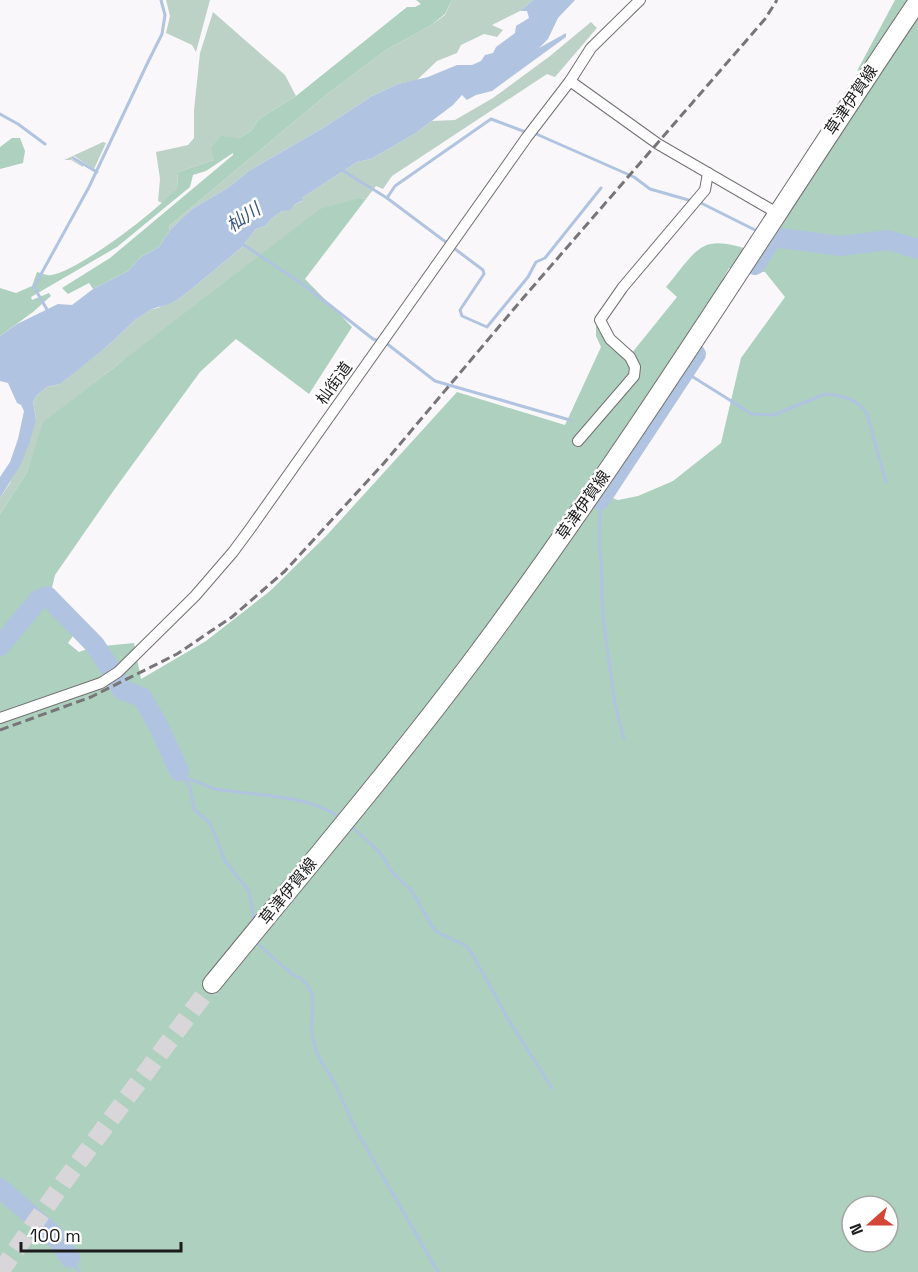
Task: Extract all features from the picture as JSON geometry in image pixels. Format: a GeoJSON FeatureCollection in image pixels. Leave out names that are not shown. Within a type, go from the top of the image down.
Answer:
{"type":"FeatureCollection","features":[{"type":"Feature","properties":{"kind":"main road","name":"草津伊賀線"},"geometry":{"type":"LineString","coordinates":[[212,984],[398,758],[482,647],[595,489],[918,1]]}},
{"type":"Feature","properties":{"kind":"street","name":"杣街道"},"geometry":{"type":"LineString","coordinates":[[0,718],[101,683],[144,648],[214,574],[250,529],[527,137],[570,81],[591,48],[640,0]]}},
{"type":"Feature","properties":{"kind":"street"},"geometry":{"type":"LineString","coordinates":[[570,81],[658,144],[777,213]]}},
{"type":"Feature","properties":{"kind":"street"},"geometry":{"type":"LineString","coordinates":[[578,441],[634,376],[635,367],[630,357],[610,339],[600,320],[623,287],[705,190],[708,173]]}},
{"type":"Feature","properties":{"kind":"green space"},"geometry":{"type":"Polygon","coordinates":[[[166,0],[210,0],[196,52],[192,45],[166,33],[170,16],[166,0]]]}},
{"type":"Feature","properties":{"kind":"green space"},"geometry":{"type":"Polygon","coordinates":[[[416,0],[452,0],[445,14],[430,26],[386,50],[325,96],[169,226],[170,230],[159,247],[142,256],[128,271],[93,289],[89,283],[68,294],[62,288],[110,258],[233,153],[206,171],[193,175],[190,187],[117,247],[31,297],[32,300],[49,293],[51,296],[0,336],[0,288],[16,293],[32,286],[37,272],[49,275],[64,271],[98,252],[153,210],[177,188],[178,172],[214,160],[211,148],[221,136],[239,138],[251,131],[259,119],[296,96],[407,7],[421,4],[416,0]]]}},
{"type":"Feature","properties":{"kind":"green space"},"geometry":{"type":"Polygon","coordinates":[[[452,0],[533,0],[520,11],[492,25],[503,30],[497,37],[484,34],[461,45],[457,53],[437,61],[417,80],[398,84],[372,96],[323,128],[250,170],[229,187],[192,209],[170,230],[169,226],[325,96],[386,50],[430,26],[445,15],[452,0]]]}},
{"type":"Feature","properties":{"kind":"green space"},"geometry":{"type":"Polygon","coordinates":[[[895,0],[908,0],[863,70],[857,71],[895,0]]]}},
{"type":"Feature","properties":{"kind":"green space"},"geometry":{"type":"Polygon","coordinates":[[[213,12],[285,75],[296,96],[259,119],[251,131],[239,138],[214,160],[178,172],[177,188],[164,204],[158,201],[160,179],[156,152],[188,145],[194,138],[194,110],[200,53],[213,12]]]}},
{"type":"Feature","properties":{"kind":"green space"},"geometry":{"type":"Polygon","coordinates":[[[918,13],[918,1272],[0,1272],[0,514],[27,472],[43,422],[320,209],[360,198],[366,199],[305,279],[352,327],[309,394],[236,339],[200,372],[55,575],[48,605],[78,629],[68,643],[79,652],[93,647],[134,643],[141,679],[206,641],[270,591],[327,535],[457,392],[565,425],[601,347],[596,336],[596,325],[631,354],[677,297],[666,287],[695,252],[712,244],[738,246],[757,252],[918,13]],[[729,268],[715,295],[587,489],[618,500],[638,496],[673,481],[721,443],[741,358],[785,297],[765,272],[729,268]]]}},
{"type":"Feature","properties":{"kind":"green space"},"geometry":{"type":"Polygon","coordinates":[[[591,22],[597,28],[555,77],[547,74],[392,176],[383,189],[376,186],[366,199],[360,198],[117,365],[44,422],[27,472],[0,514],[0,498],[10,483],[36,420],[33,401],[37,395],[47,387],[60,384],[111,343],[135,320],[152,309],[172,303],[183,296],[241,248],[256,229],[265,226],[282,211],[302,201],[302,198],[357,162],[371,159],[432,121],[455,120],[493,98],[591,22]]]}},
{"type":"Feature","properties":{"kind":"green space"},"geometry":{"type":"Polygon","coordinates":[[[12,138],[20,138],[25,151],[23,163],[0,169],[0,147],[12,138]]]}},
{"type":"Feature","properties":{"kind":"green space"},"geometry":{"type":"Polygon","coordinates":[[[103,142],[106,143],[94,169],[74,156],[71,159],[83,167],[71,160],[64,160],[103,142]]]}},
{"type":"Feature","properties":{"kind":"water","name":"杣川"},"geometry":{"type":"Polygon","coordinates":[[[533,0],[575,0],[558,18],[548,39],[539,48],[566,33],[566,37],[492,91],[467,100],[462,95],[453,105],[416,133],[371,159],[357,162],[302,198],[303,200],[290,210],[282,211],[265,226],[256,229],[241,248],[183,296],[172,303],[152,309],[135,320],[111,343],[60,384],[47,387],[37,395],[33,401],[36,420],[30,441],[21,464],[0,498],[0,477],[10,462],[24,411],[17,403],[8,383],[0,381],[0,336],[17,324],[58,304],[72,305],[93,289],[128,271],[142,256],[159,247],[170,230],[192,209],[229,187],[250,170],[323,128],[372,96],[398,84],[428,77],[457,65],[472,65],[481,61],[485,55],[493,53],[496,47],[515,33],[516,26],[529,18],[527,11],[520,11],[533,0]]]}},
{"type":"Feature","properties":{"kind":"waterway"},"geometry":{"type":"LineString","coordinates":[[49,313],[34,287],[89,187],[162,34],[165,15],[161,0]]}},
{"type":"Feature","properties":{"kind":"waterway"},"geometry":{"type":"LineString","coordinates":[[0,114],[45,144]]}},
{"type":"Feature","properties":{"kind":"waterway"},"geometry":{"type":"LineString","coordinates":[[387,198],[395,186],[491,119],[528,133]]}},
{"type":"Feature","properties":{"kind":"waterway"},"geometry":{"type":"LineString","coordinates":[[534,133],[634,177],[650,189],[692,201]]}},
{"type":"Feature","properties":{"kind":"waterway"},"geometry":{"type":"LineString","coordinates":[[73,158],[97,172]]}},
{"type":"Feature","properties":{"kind":"waterway"},"geometry":{"type":"LineString","coordinates":[[342,170],[387,198],[483,270],[484,274],[460,310],[462,316],[487,327],[528,277],[536,262],[545,258],[601,188]]}},
{"type":"Feature","properties":{"kind":"waterway"},"geometry":{"type":"LineString","coordinates":[[699,202],[757,231]]}},
{"type":"Feature","properties":{"kind":"waterway"},"geometry":{"type":"LineString","coordinates":[[755,265],[773,237],[841,246],[888,240],[918,249]]}},
{"type":"Feature","properties":{"kind":"waterway"},"geometry":{"type":"LineString","coordinates":[[241,243],[304,285],[373,339],[380,341]]}},
{"type":"Feature","properties":{"kind":"waterway"},"geometry":{"type":"LineString","coordinates":[[386,343],[435,381],[570,420]]}},
{"type":"Feature","properties":{"kind":"waterway"},"geometry":{"type":"LineString","coordinates":[[600,500],[696,354]]}},
{"type":"Feature","properties":{"kind":"waterway"},"geometry":{"type":"LineString","coordinates":[[685,372],[752,414],[774,415],[825,394],[854,401],[867,414],[886,482]]}},
{"type":"Feature","properties":{"kind":"waterway"},"geometry":{"type":"LineString","coordinates":[[600,500],[599,548],[603,618],[615,704],[624,739]]}},
{"type":"Feature","properties":{"kind":"waterway"},"geometry":{"type":"LineString","coordinates":[[0,646],[39,599],[47,596],[95,645],[122,690],[142,697],[179,771]]}},
{"type":"Feature","properties":{"kind":"waterway"},"geometry":{"type":"LineString","coordinates":[[179,771],[190,787],[194,809],[210,823],[225,861],[249,891],[254,920]]}},
{"type":"Feature","properties":{"kind":"waterway"},"geometry":{"type":"LineString","coordinates":[[185,779],[216,789],[297,800],[328,810],[341,818]]}},
{"type":"Feature","properties":{"kind":"waterway"},"geometry":{"type":"LineString","coordinates":[[351,826],[382,855],[393,873],[412,891],[437,932],[465,945],[470,950],[508,1019],[552,1088]]}},
{"type":"Feature","properties":{"kind":"waterway"},"geometry":{"type":"LineString","coordinates":[[257,939],[258,944],[308,986],[312,994],[311,1028],[316,1052],[335,1084],[356,1130],[438,1272]]}},
{"type":"Feature","properties":{"kind":"waterway","name":"草津伊賀線"},"geometry":{"type":"LineString","coordinates":[[0,1188],[54,1235],[70,1258]]}},
{"type":"Feature","properties":{"kind":"waterway"},"geometry":{"type":"LineString","coordinates":[[70,1258],[79,1272]]}},
{"type":"Feature","properties":{"kind":"tunnel"},"geometry":{"type":"LineString","coordinates":[[0,1272],[63,1183],[212,984]]}},
{"type":"Feature","properties":{"kind":"railway"},"geometry":{"type":"LineString","coordinates":[[0,730],[91,697],[177,654],[232,617],[285,571],[384,463],[524,297],[765,19],[777,0]]}}]}
